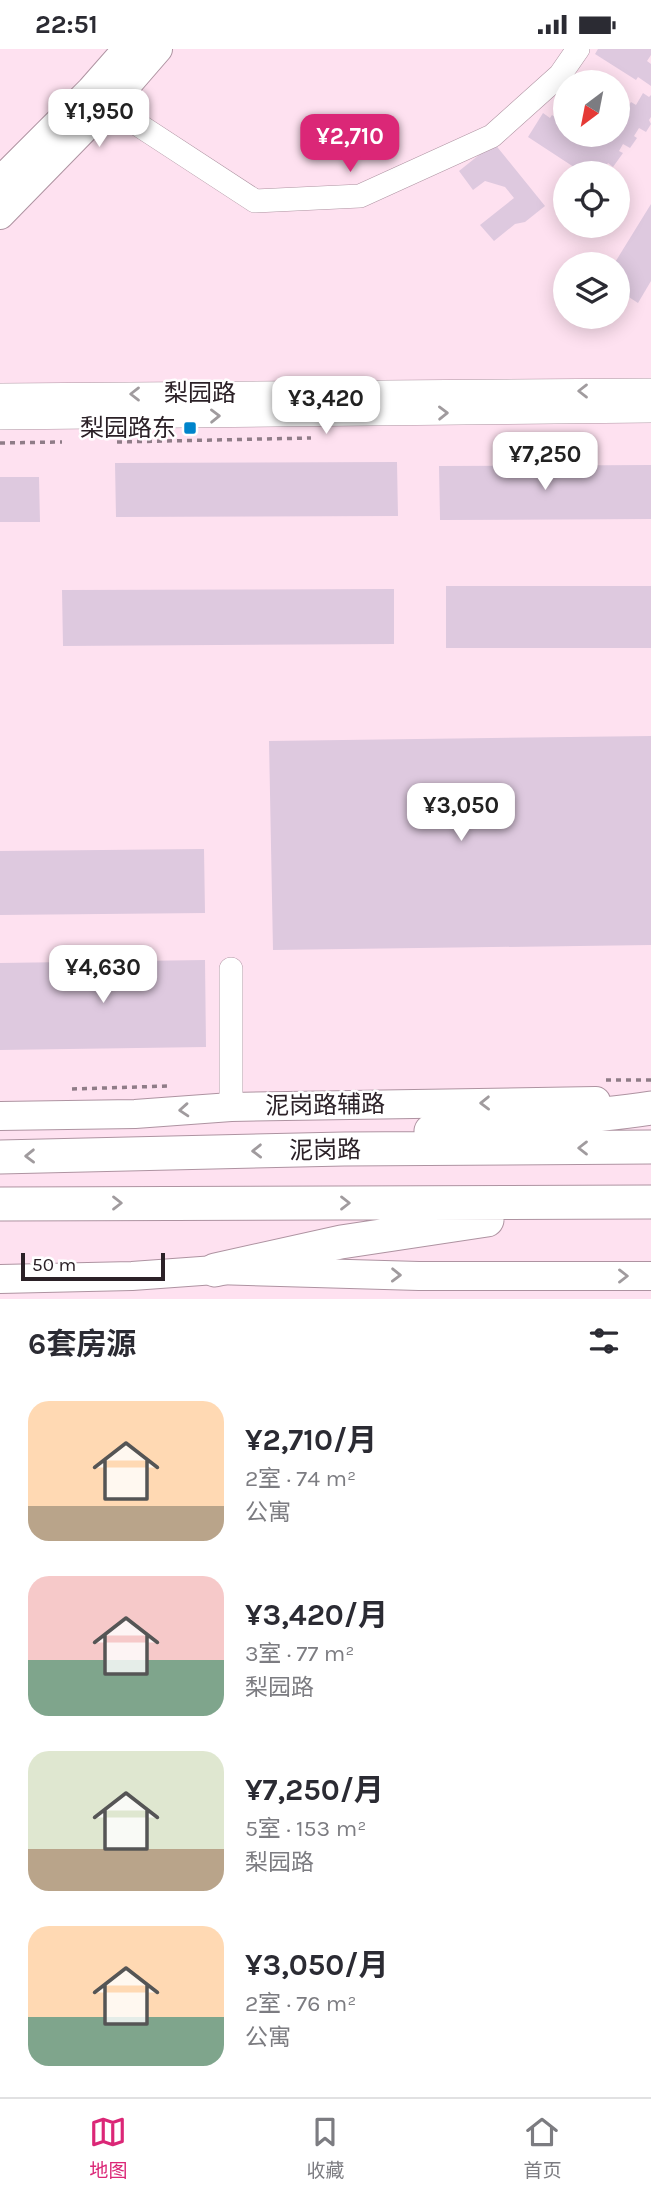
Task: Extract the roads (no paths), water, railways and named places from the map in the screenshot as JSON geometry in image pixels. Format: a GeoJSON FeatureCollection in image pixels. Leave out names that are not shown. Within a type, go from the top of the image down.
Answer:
{"type":"FeatureCollection","features":[{"type":"Feature","properties":{"kind":"highway"},"geometry":{"type":"LineString","coordinates":[[344,1149],[413,1134],[491,1122],[651,1108]]}},
{"type":"Feature","properties":{"kind":"highway","name":"泥岗路"},"geometry":{"type":"LineString","coordinates":[[0,1157],[344,1149],[651,1147]]}},
{"type":"Feature","properties":{"kind":"highway"},"geometry":{"type":"LineString","coordinates":[[215,1270],[341,1242],[509,1217],[558,1202]]}},
{"type":"Feature","properties":{"kind":"highway"},"geometry":{"type":"LineString","coordinates":[[0,1204],[651,1202]]}},
{"type":"Feature","properties":{"kind":"main road"},"geometry":{"type":"LineString","coordinates":[[0,181],[91,90],[127,49]]}},
{"type":"Feature","properties":{"kind":"main road"},"geometry":{"type":"LineString","coordinates":[[0,215],[108,105],[158,49]]}},
{"type":"Feature","properties":{"kind":"main road","name":"泥岗路辅路"},"geometry":{"type":"LineString","coordinates":[[0,1116],[135,1114],[231,1107],[651,1100]]}},
{"type":"Feature","properties":{"kind":"main road"},"geometry":{"type":"LineString","coordinates":[[0,1279],[132,1276],[215,1270],[443,1276],[651,1276]]}},
{"type":"Feature","properties":{"kind":"street"},"geometry":{"type":"LineString","coordinates":[[108,105],[255,201],[360,196],[492,136],[560,75],[578,49]]}},
{"type":"Feature","properties":{"kind":"street","name":"梨园路"},"geometry":{"type":"LineString","coordinates":[[0,395],[651,390]]}},
{"type":"Feature","properties":{"kind":"street","name":"梨园路"},"geometry":{"type":"LineString","coordinates":[[0,418],[651,411]]}},
{"type":"Feature","properties":{"kind":"street"},"geometry":{"type":"LineString","coordinates":[[231,969],[231,1107]]}},
{"type":"Feature","properties":{"kind":"place","name":"梨园路东"},"geometry":{"type":"Point","coordinates":[190,428]}}]}
